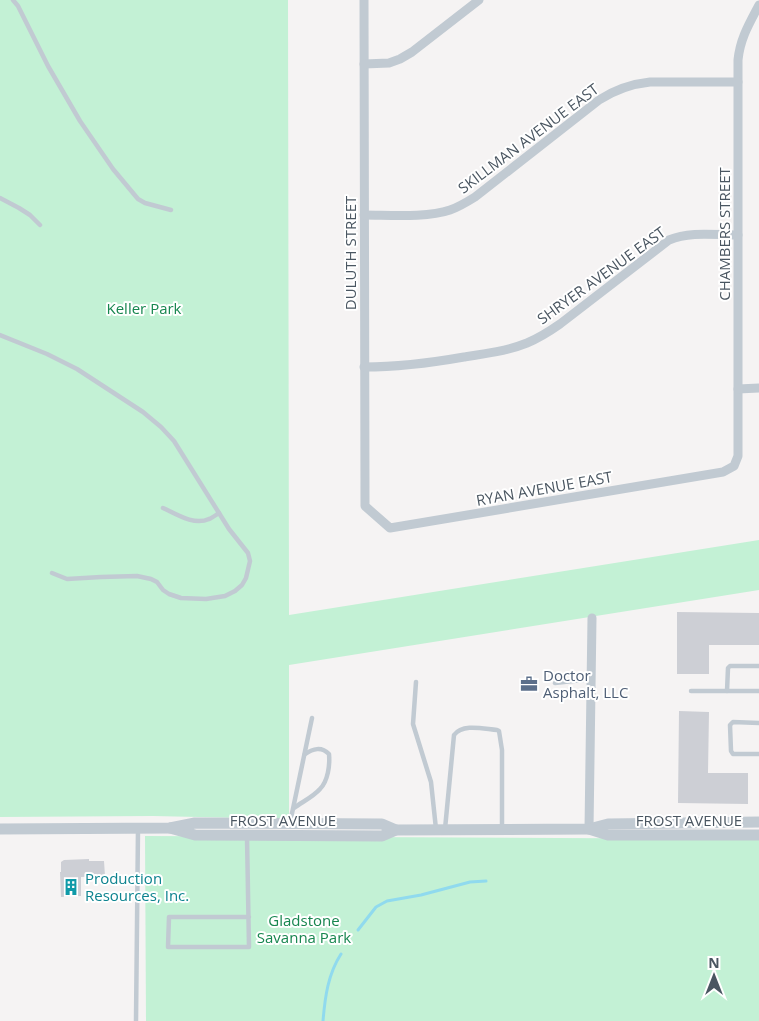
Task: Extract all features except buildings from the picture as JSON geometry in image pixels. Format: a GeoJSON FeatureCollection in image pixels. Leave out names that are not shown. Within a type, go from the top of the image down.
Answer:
{"type":"FeatureCollection","features":[{"type":"Feature","properties":{"kind":"street","name":"DULUTH STREET"},"geometry":{"type":"LineString","coordinates":[[364,0],[365,506]]}},
{"type":"Feature","properties":{"kind":"street"},"geometry":{"type":"LineString","coordinates":[[364,64],[389,63],[400,59],[412,52],[479,0]]}},
{"type":"Feature","properties":{"kind":"street","name":"CHAMBERS STREET"},"geometry":{"type":"LineString","coordinates":[[734,466],[738,456],[738,60],[739,48],[744,34],[759,5]]}},
{"type":"Feature","properties":{"kind":"street","name":"SKILLMAN AVENUE EAST"},"geometry":{"type":"LineString","coordinates":[[364,214],[435,214],[449,211],[462,205],[475,197],[600,100],[625,86],[650,82],[738,82]]}},
{"type":"Feature","properties":{"kind":"street","name":"SHRYER AVENUE EAST"},"geometry":{"type":"LineString","coordinates":[[364,367],[424,364],[520,346],[544,335],[560,324],[669,240],[678,236],[688,235],[738,235]]}},
{"type":"Feature","properties":{"kind":"street"},"geometry":{"type":"LineString","coordinates":[[738,389],[759,388]]}},
{"type":"Feature","properties":{"kind":"street","name":"RYAN AVENUE EAST"},"geometry":{"type":"LineString","coordinates":[[365,506],[390,528],[723,472],[734,466]]}},
{"type":"Feature","properties":{"kind":"street"},"geometry":{"type":"LineString","coordinates":[[589,829],[592,618]]}},
{"type":"Feature","properties":{"kind":"street","name":"FROST AVENUE"},"geometry":{"type":"LineString","coordinates":[[170,828],[195,835],[382,836],[396,830],[589,829],[608,824],[759,822]]}},
{"type":"Feature","properties":{"kind":"street","name":"FROST AVENUE"},"geometry":{"type":"LineString","coordinates":[[0,830],[170,828],[195,823],[382,824],[396,830]]}},
{"type":"Feature","properties":{"kind":"street","name":"FROST AVENUE"},"geometry":{"type":"LineString","coordinates":[[589,829],[608,835],[759,835]]}},
{"type":"Feature","properties":{"kind":"lane"},"geometry":{"type":"LineString","coordinates":[[13,0],[76,114],[113,169],[138,199],[145,203],[171,210]]}},
{"type":"Feature","properties":{"kind":"lane"},"geometry":{"type":"LineString","coordinates":[[0,198],[30,215],[40,225]]}},
{"type":"Feature","properties":{"kind":"lane"},"geometry":{"type":"LineString","coordinates":[[0,335],[47,354],[76,369],[143,412],[161,427],[174,441],[219,513],[248,552],[250,562],[246,578],[235,591],[225,596],[206,599],[181,598],[169,594],[151,578],[128,576],[67,579],[52,573]]}},
{"type":"Feature","properties":{"kind":"lane"},"geometry":{"type":"LineString","coordinates":[[162,508],[195,521],[209,520],[219,513]]}},
{"type":"Feature","properties":{"kind":"lane"},"geometry":{"type":"LineString","coordinates":[[728,691],[728,668],[730,666],[759,666]]}},
{"type":"Feature","properties":{"kind":"lane"},"geometry":{"type":"LineString","coordinates":[[555,683],[592,679]]}},
{"type":"Feature","properties":{"kind":"lane"},"geometry":{"type":"LineString","coordinates":[[416,682],[413,724],[431,782],[440,829]]}},
{"type":"Feature","properties":{"kind":"lane"},"geometry":{"type":"LineString","coordinates":[[691,691],[759,691]]}},
{"type":"Feature","properties":{"kind":"lane"},"geometry":{"type":"LineString","coordinates":[[290,824],[312,718]]}},
{"type":"Feature","properties":{"kind":"lane"},"geometry":{"type":"LineString","coordinates":[[759,723],[733,722],[730,725],[730,743],[733,754],[759,754]]}},
{"type":"Feature","properties":{"kind":"lane"},"geometry":{"type":"LineString","coordinates":[[440,829],[454,735],[459,730],[466,728],[499,731],[502,750],[502,829]]}},
{"type":"Feature","properties":{"kind":"lane"},"geometry":{"type":"LineString","coordinates":[[294,808],[320,790],[324,785],[328,768],[329,754],[325,750],[312,750],[305,754]]}},
{"type":"Feature","properties":{"kind":"lane"},"geometry":{"type":"LineString","coordinates":[[136,1021],[138,828]]}},
{"type":"Feature","properties":{"kind":"lane"},"geometry":{"type":"LineString","coordinates":[[247,835],[247,870],[249,917],[249,947],[168,947],[168,917],[249,917]]}},
{"type":"Feature","properties":{"kind":"green space","name":"Keller Park"},"geometry":{"type":"Polygon","coordinates":[[[0,0],[288,0],[289,615],[759,540],[759,590],[289,665],[289,819],[153,816],[0,817],[0,0]]]}},
{"type":"Feature","properties":{"kind":"green space","name":"Gladstone Savanna Park"},"geometry":{"type":"Polygon","coordinates":[[[145,836],[759,839],[759,1021],[146,1021],[145,836]]]}},
{"type":"Feature","properties":{"kind":"waterway"},"geometry":{"type":"LineString","coordinates":[[358,930],[376,907],[387,901],[421,895],[470,882],[486,881]]}},
{"type":"Feature","properties":{"kind":"waterway"},"geometry":{"type":"LineString","coordinates":[[323,1021],[328,986],[341,954]]}},
{"type":"Feature","properties":{"kind":"place","name":"Doctor Asphalt, LLC"},"geometry":{"type":"Point","coordinates":[529,684]}},
{"type":"Feature","properties":{"kind":"place","name":"Production Resources, Inc."},"geometry":{"type":"Point","coordinates":[71,887]}}]}
